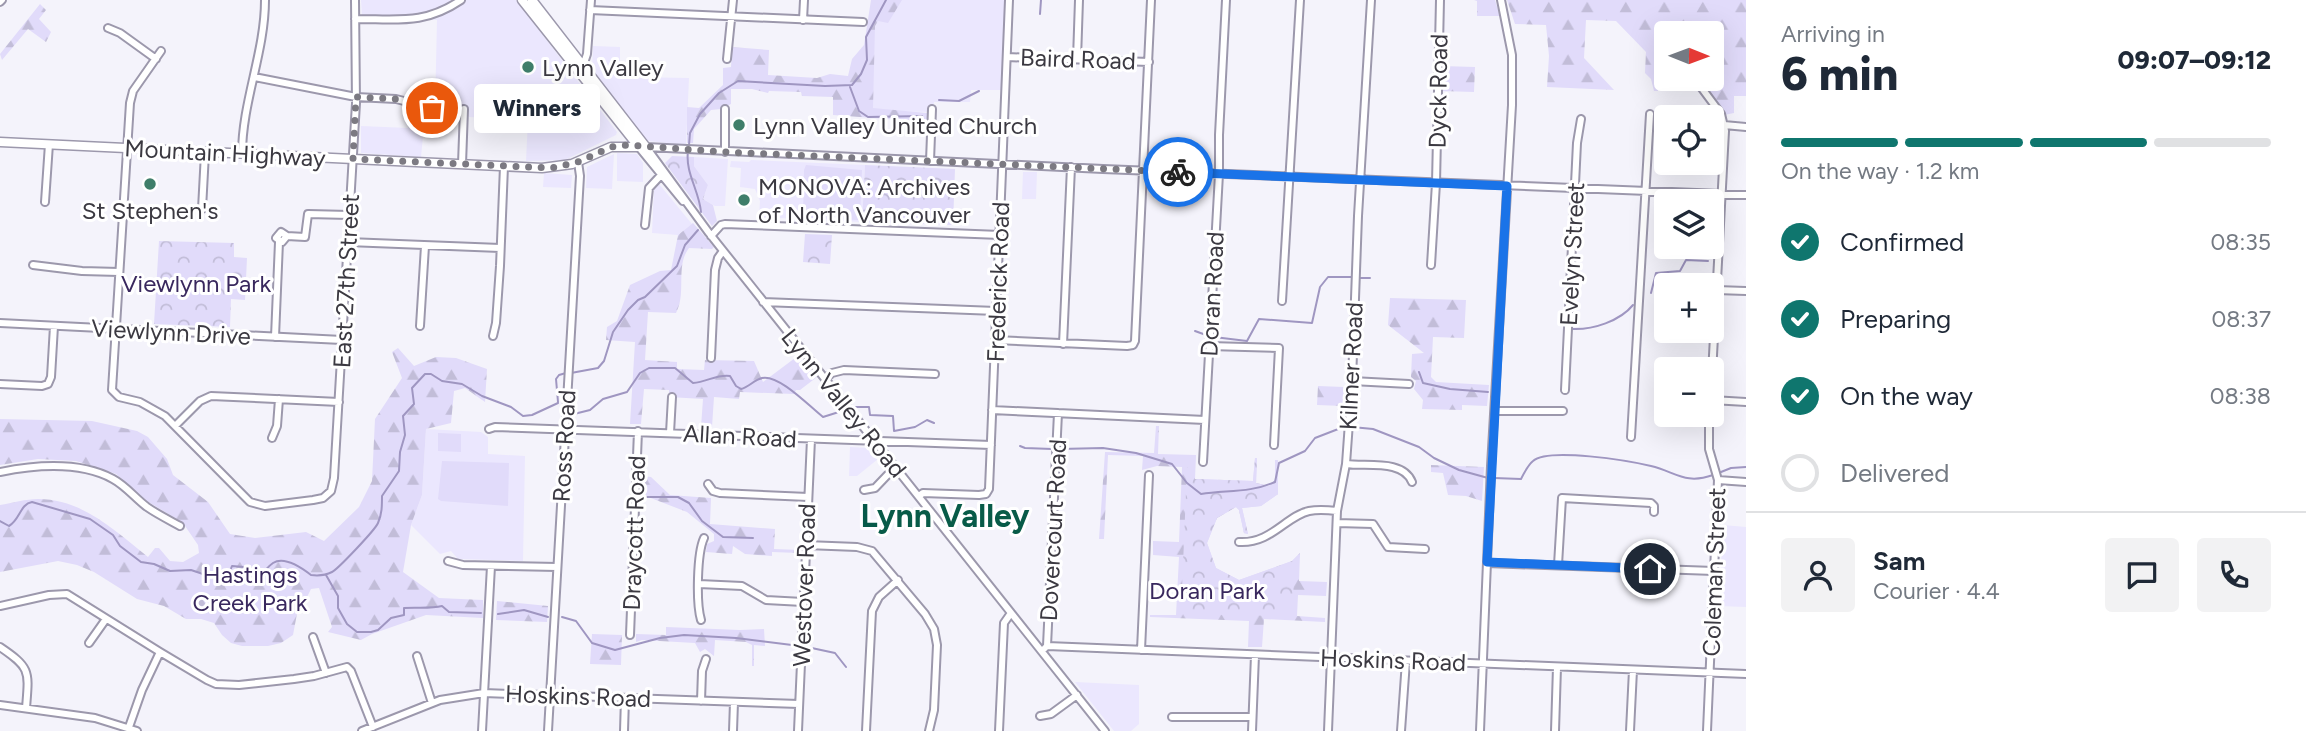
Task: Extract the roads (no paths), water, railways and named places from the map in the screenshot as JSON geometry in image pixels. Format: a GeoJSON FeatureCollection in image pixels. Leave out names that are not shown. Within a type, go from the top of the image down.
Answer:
{"type":"FeatureCollection","features":[{"type":"Feature","properties":{"kind":"main road","name":"Lynn Valley Road"},"geometry":{"type":"LineString","coordinates":[[522,0],[577,64],[642,147]]}},
{"type":"Feature","properties":{"kind":"main road","name":"Lynn Valley Road"},"geometry":{"type":"LineString","coordinates":[[532,0],[621,126],[642,147]]}},
{"type":"Feature","properties":{"kind":"main road"},"geometry":{"type":"LineString","coordinates":[[611,147],[619,138],[621,126]]}},
{"type":"Feature","properties":{"kind":"main road","name":"Mountain Highway"},"geometry":{"type":"LineString","coordinates":[[0,142],[551,168],[578,162],[611,147],[642,147]]}},
{"type":"Feature","properties":{"kind":"street"},"geometry":{"type":"LineString","coordinates":[[242,154],[243,128],[261,34],[265,27],[265,0]]}},
{"type":"Feature","properties":{"kind":"street","name":"East 27th Street"},"geometry":{"type":"LineString","coordinates":[[175,426],[244,498],[257,505],[273,506],[318,500],[331,491],[334,478],[353,159],[356,97],[355,0]]}},
{"type":"Feature","properties":{"kind":"street"},"geometry":{"type":"LineString","coordinates":[[355,19],[426,18],[461,0]]}},
{"type":"Feature","properties":{"kind":"street"},"geometry":{"type":"LineString","coordinates":[[577,64],[587,54],[590,0]]}},
{"type":"Feature","properties":{"kind":"street"},"geometry":{"type":"LineString","coordinates":[[727,60],[733,0]]}},
{"type":"Feature","properties":{"kind":"street"},"geometry":{"type":"LineString","coordinates":[[803,20],[804,0]]}},
{"type":"Feature","properties":{"kind":"street","name":"Frederick Road"},"geometry":{"type":"LineString","coordinates":[[919,496],[979,495],[986,494],[989,489],[1009,0]]}},
{"type":"Feature","properties":{"kind":"street"},"geometry":{"type":"LineString","coordinates":[[1077,60],[1079,0]]}},
{"type":"Feature","properties":{"kind":"street"},"geometry":{"type":"LineString","coordinates":[[995,340],[1133,345],[1136,337],[1151,0]]}},
{"type":"Feature","properties":{"kind":"street","name":"Doran Road"},"geometry":{"type":"LineString","coordinates":[[1203,462],[1226,0]]}},
{"type":"Feature","properties":{"kind":"street"},"geometry":{"type":"LineString","coordinates":[[1282,302],[1300,0]]}},
{"type":"Feature","properties":{"kind":"street","name":"Kilmer Road"},"geometry":{"type":"LineString","coordinates":[[1328,731],[1336,523],[1346,464],[1352,381],[1371,0]]}},
{"type":"Feature","properties":{"kind":"street","name":"Dyck Road"},"geometry":{"type":"LineString","coordinates":[[1431,265],[1436,183],[1440,0]]}},
{"type":"Feature","properties":{"kind":"street"},"geometry":{"type":"LineString","coordinates":[[1480,731],[1512,55],[1501,0]]}},
{"type":"Feature","properties":{"kind":"street"},"geometry":{"type":"LineString","coordinates":[[590,10],[863,22]]}},
{"type":"Feature","properties":{"kind":"street"},"geometry":{"type":"LineString","coordinates":[[108,28],[120,33],[156,59]]}},
{"type":"Feature","properties":{"kind":"street"},"geometry":{"type":"LineString","coordinates":[[161,51],[132,90],[129,110],[112,390],[118,397],[152,407],[175,426],[200,401],[211,396],[339,402]]}},
{"type":"Feature","properties":{"kind":"street","name":"Baird Road"},"geometry":{"type":"LineString","coordinates":[[1007,57],[1149,62]]}},
{"type":"Feature","properties":{"kind":"street"},"geometry":{"type":"LineString","coordinates":[[254,77],[356,97],[396,99],[432,108]]}},
{"type":"Feature","properties":{"kind":"street"},"geometry":{"type":"LineString","coordinates":[[462,164],[464,109]]}},
{"type":"Feature","properties":{"kind":"street"},"geometry":{"type":"LineString","coordinates":[[724,152],[725,109]]}},
{"type":"Feature","properties":{"kind":"street"},"geometry":{"type":"LineString","coordinates":[[930,161],[932,109]]}},
{"type":"Feature","properties":{"kind":"street"},"geometry":{"type":"LineString","coordinates":[[1631,437],[1650,114]]}},
{"type":"Feature","properties":{"kind":"street","name":"Evelyn Street"},"geometry":{"type":"LineString","coordinates":[[1565,390],[1577,188],[1577,143],[1581,119]]}},
{"type":"Feature","properties":{"kind":"street"},"geometry":{"type":"LineString","coordinates":[[1724,125],[1746,127]]}},
{"type":"Feature","properties":{"kind":"street"},"geometry":{"type":"LineString","coordinates":[[45,202],[49,144]]}},
{"type":"Feature","properties":{"kind":"street","name":"Mountain Highway"},"geometry":{"type":"LineString","coordinates":[[642,147],[1654,191]]}},
{"type":"Feature","properties":{"kind":"street","name":"Lynn Valley Road"},"geometry":{"type":"LineString","coordinates":[[642,147],[1011,613],[1044,649],[1105,731]]}},
{"type":"Feature","properties":{"kind":"street"},"geometry":{"type":"LineString","coordinates":[[202,209],[205,153]]}},
{"type":"Feature","properties":{"kind":"street","name":"Ross Road"},"geometry":{"type":"LineString","coordinates":[[548,731],[580,176],[578,162]]}},
{"type":"Feature","properties":{"kind":"street"},"geometry":{"type":"LineString","coordinates":[[493,336],[496,323],[504,166]]}},
{"type":"Feature","properties":{"kind":"street"},"geometry":{"type":"LineString","coordinates":[[1063,344],[1071,167]]}},
{"type":"Feature","properties":{"kind":"street"},"geometry":{"type":"LineString","coordinates":[[645,225],[649,188],[662,174]]}},
{"type":"Feature","properties":{"kind":"street","name":"Mountain Highway"},"geometry":{"type":"LineString","coordinates":[[1724,194],[1746,195]]}},
{"type":"Feature","properties":{"kind":"street"},"geometry":{"type":"LineString","coordinates":[[275,337],[279,242],[276,238],[279,232],[287,236],[305,237],[307,217],[311,213],[349,215]]}},
{"type":"Feature","properties":{"kind":"street"},"geometry":{"type":"LineString","coordinates":[[711,236],[725,224],[1000,235]]}},
{"type":"Feature","properties":{"kind":"street"},"geometry":{"type":"LineString","coordinates":[[348,242],[500,248]]}},
{"type":"Feature","properties":{"kind":"street"},"geometry":{"type":"LineString","coordinates":[[420,326],[425,246]]}},
{"type":"Feature","properties":{"kind":"street"},"geometry":{"type":"LineString","coordinates":[[711,358],[716,264],[723,251]]}},
{"type":"Feature","properties":{"kind":"street"},"geometry":{"type":"LineString","coordinates":[[33,265],[119,272]]}},
{"type":"Feature","properties":{"kind":"street"},"geometry":{"type":"LineString","coordinates":[[1724,290],[1746,291]]}},
{"type":"Feature","properties":{"kind":"street"},"geometry":{"type":"LineString","coordinates":[[763,302],[996,311]]}},
{"type":"Feature","properties":{"kind":"street","name":"Viewlynn Drive"},"geometry":{"type":"LineString","coordinates":[[0,323],[342,340]]}},
{"type":"Feature","properties":{"kind":"street"},"geometry":{"type":"LineString","coordinates":[[0,384],[48,384],[51,376],[54,326]]}},
{"type":"Feature","properties":{"kind":"street"},"geometry":{"type":"LineString","coordinates":[[1209,346],[1279,348],[1274,445]]}},
{"type":"Feature","properties":{"kind":"street"},"geometry":{"type":"LineString","coordinates":[[825,379],[832,373],[844,370],[935,374]]}},
{"type":"Feature","properties":{"kind":"street"},"geometry":{"type":"LineString","coordinates":[[1352,381],[1409,384]]}},
{"type":"Feature","properties":{"kind":"street","name":"Draycott Road"},"geometry":{"type":"LineString","coordinates":[[670,433],[672,397]]}},
{"type":"Feature","properties":{"kind":"street"},"geometry":{"type":"LineString","coordinates":[[272,438],[277,426],[279,399]]}},
{"type":"Feature","properties":{"kind":"street"},"geometry":{"type":"LineString","coordinates":[[1724,401],[1746,402]]}},
{"type":"Feature","properties":{"kind":"street"},"geometry":{"type":"LineString","coordinates":[[992,410],[1205,420]]}},
{"type":"Feature","properties":{"kind":"street"},"geometry":{"type":"LineString","coordinates":[[1495,411],[1563,411]]}},
{"type":"Feature","properties":{"kind":"street","name":"Dovercourt Road"},"geometry":{"type":"LineString","coordinates":[[1044,649],[1058,413]]}},
{"type":"Feature","properties":{"kind":"street","name":"Coleman Street"},"geometry":{"type":"LineString","coordinates":[[1707,731],[1717,480],[1709,449],[1709,427]]}},
{"type":"Feature","properties":{"kind":"street","name":"Allan Road"},"geometry":{"type":"LineString","coordinates":[[489,429],[638,431],[991,445]]}},
{"type":"Feature","properties":{"kind":"street","name":"Draycott Road"},"geometry":{"type":"LineString","coordinates":[[630,635],[638,431]]}},
{"type":"Feature","properties":{"kind":"street","name":"Westover Road"},"geometry":{"type":"LineString","coordinates":[[798,731],[811,439]]}},
{"type":"Feature","properties":{"kind":"street"},"geometry":{"type":"LineString","coordinates":[[1346,464],[1398,468],[1408,473],[1412,482]]}},
{"type":"Feature","properties":{"kind":"street"},"geometry":{"type":"LineString","coordinates":[[0,472],[21,468],[58,467],[105,475],[118,482],[146,506],[180,526]]}},
{"type":"Feature","properties":{"kind":"street"},"geometry":{"type":"LineString","coordinates":[[864,490],[875,488],[884,475],[895,467]]}},
{"type":"Feature","properties":{"kind":"street"},"geometry":{"type":"LineString","coordinates":[[1141,650],[1149,475]]}},
{"type":"Feature","properties":{"kind":"street"},"geometry":{"type":"LineString","coordinates":[[1717,480],[1746,482]]}},
{"type":"Feature","properties":{"kind":"street"},"geometry":{"type":"LineString","coordinates":[[708,484],[713,491],[720,493],[808,496]]}},
{"type":"Feature","properties":{"kind":"street"},"geometry":{"type":"LineString","coordinates":[[1558,565],[1562,498],[1651,503],[1654,512]]}},
{"type":"Feature","properties":{"kind":"street"},"geometry":{"type":"LineString","coordinates":[[1239,542],[1247,543],[1270,534],[1309,511],[1337,510]]}},
{"type":"Feature","properties":{"kind":"street"},"geometry":{"type":"LineString","coordinates":[[1336,523],[1373,524],[1388,547],[1425,549]]}},
{"type":"Feature","properties":{"kind":"street"},"geometry":{"type":"LineString","coordinates":[[701,620],[699,584],[704,538]]}},
{"type":"Feature","properties":{"kind":"street"},"geometry":{"type":"LineString","coordinates":[[806,545],[867,549],[875,554],[898,580],[930,621],[936,637],[934,710],[929,731]]}},
{"type":"Feature","properties":{"kind":"street"},"geometry":{"type":"LineString","coordinates":[[448,561],[456,565],[557,567]]}},
{"type":"Feature","properties":{"kind":"street"},"geometry":{"type":"LineString","coordinates":[[1487,562],[1714,571]]}},
{"type":"Feature","properties":{"kind":"street"},"geometry":{"type":"LineString","coordinates":[[482,731],[491,566]]}},
{"type":"Feature","properties":{"kind":"street"},"geometry":{"type":"LineString","coordinates":[[866,731],[872,611],[879,597],[898,580]]}},
{"type":"Feature","properties":{"kind":"street"},"geometry":{"type":"LineString","coordinates":[[699,584],[742,586],[766,600],[803,602]]}},
{"type":"Feature","properties":{"kind":"street"},"geometry":{"type":"LineString","coordinates":[[0,606],[67,594],[206,680],[228,685],[294,679],[349,668],[373,727]]}},
{"type":"Feature","properties":{"kind":"street"},"geometry":{"type":"LineString","coordinates":[[999,731],[1004,623],[1011,613]]}},
{"type":"Feature","properties":{"kind":"street"},"geometry":{"type":"LineString","coordinates":[[89,643],[106,619]]}},
{"type":"Feature","properties":{"kind":"street"},"geometry":{"type":"LineString","coordinates":[[313,637],[326,673]]}},
{"type":"Feature","properties":{"kind":"street"},"geometry":{"type":"LineString","coordinates":[[0,647],[25,667],[28,685],[26,708]]}},
{"type":"Feature","properties":{"kind":"street","name":"Hoskins Road"},"geometry":{"type":"LineString","coordinates":[[1044,649],[1141,650],[1746,674]]}},
{"type":"Feature","properties":{"kind":"street"},"geometry":{"type":"LineString","coordinates":[[129,727],[142,690],[160,652]]}},
{"type":"Feature","properties":{"kind":"street"},"geometry":{"type":"LineString","coordinates":[[1252,731],[1255,655]]}},
{"type":"Feature","properties":{"kind":"street"},"geometry":{"type":"LineString","coordinates":[[417,656],[432,704]]}},
{"type":"Feature","properties":{"kind":"street"},"geometry":{"type":"LineString","coordinates":[[701,701],[702,671],[706,659]]}},
{"type":"Feature","properties":{"kind":"street"},"geometry":{"type":"LineString","coordinates":[[1401,731],[1406,661]]}},
{"type":"Feature","properties":{"kind":"street"},"geometry":{"type":"LineString","coordinates":[[1555,731],[1557,667]]}},
{"type":"Feature","properties":{"kind":"street"},"geometry":{"type":"LineString","coordinates":[[1630,731],[1633,670]]}},
{"type":"Feature","properties":{"kind":"street","name":"Hoskins Road"},"geometry":{"type":"LineString","coordinates":[[362,731],[454,697],[484,693],[799,705]]}},
{"type":"Feature","properties":{"kind":"street"},"geometry":{"type":"LineString","coordinates":[[1040,716],[1051,714],[1077,695]]}},
{"type":"Feature","properties":{"kind":"street"},"geometry":{"type":"LineString","coordinates":[[624,731],[625,698]]}},
{"type":"Feature","properties":{"kind":"street"},"geometry":{"type":"LineString","coordinates":[[733,731],[734,702]]}},
{"type":"Feature","properties":{"kind":"street"},"geometry":{"type":"LineString","coordinates":[[0,705],[95,718],[137,731]]}},
{"type":"Feature","properties":{"kind":"street"},"geometry":{"type":"LineString","coordinates":[[1172,717],[1252,717]]}},
{"type":"Feature","properties":{"kind":"waterway"},"geometry":{"type":"LineString","coordinates":[[689,145],[690,133],[700,114],[719,93],[738,81],[852,85],[867,60],[866,37],[886,0]]}},
{"type":"Feature","properties":{"kind":"waterway"},"geometry":{"type":"LineString","coordinates":[[1040,14],[1041,0]]}},
{"type":"Feature","properties":{"kind":"waterway"},"geometry":{"type":"LineString","coordinates":[[850,87],[859,111],[868,117],[922,116]]}},
{"type":"Feature","properties":{"kind":"waterway"},"geometry":{"type":"LineString","coordinates":[[939,100],[959,101],[979,91]]}},
{"type":"Feature","properties":{"kind":"waterway"},"geometry":{"type":"LineString","coordinates":[[688,151],[688,167],[701,212]]}},
{"type":"Feature","properties":{"kind":"waterway"},"geometry":{"type":"LineString","coordinates":[[571,373],[598,368],[604,361],[613,332],[628,310],[677,266],[685,245],[698,230]]}},
{"type":"Feature","properties":{"kind":"waterway"},"geometry":{"type":"LineString","coordinates":[[1651,293],[1656,273],[1680,271],[1686,260],[1708,261]]}},
{"type":"Feature","properties":{"kind":"waterway"},"geometry":{"type":"LineString","coordinates":[[1214,337],[1247,341],[1259,319],[1312,323],[1320,287],[1328,277],[1352,277]]}},
{"type":"Feature","properties":{"kind":"waterway"},"geometry":{"type":"LineString","coordinates":[[1360,278],[1370,278]]}},
{"type":"Feature","properties":{"kind":"waterway"},"geometry":{"type":"LineString","coordinates":[[1572,329],[1605,323],[1621,316],[1633,305]]}},
{"type":"Feature","properties":{"kind":"waterway"},"geometry":{"type":"LineString","coordinates":[[1195,331],[1206,335]]}},
{"type":"Feature","properties":{"kind":"waterway"},"geometry":{"type":"LineString","coordinates":[[570,411],[574,414],[590,410],[603,399],[627,392],[640,373],[649,368],[675,368],[693,383],[730,376],[741,389],[759,379],[769,378],[785,386],[823,417],[842,411]]}},
{"type":"Feature","properties":{"kind":"waterway"},"geometry":{"type":"LineString","coordinates":[[1419,372],[1423,383],[1450,389],[1488,392]]}},
{"type":"Feature","properties":{"kind":"waterway"},"geometry":{"type":"LineString","coordinates":[[558,402],[556,379],[566,373]]}},
{"type":"Feature","properties":{"kind":"waterway"},"geometry":{"type":"LineString","coordinates":[[0,521],[9,526],[25,506],[32,502],[90,519],[113,535],[120,546],[141,562],[170,571],[191,570],[215,578],[228,576],[232,566],[244,567],[260,575],[273,563],[282,561],[298,566],[311,575],[325,575],[341,564],[378,523],[382,496],[399,471],[400,452],[405,435],[403,416],[414,404],[412,388],[425,374],[431,374],[442,381],[462,384],[482,396],[511,407],[523,416],[532,415],[558,403]]}},
{"type":"Feature","properties":{"kind":"waterway"},"geometry":{"type":"LineString","coordinates":[[855,407],[869,407],[870,415],[893,416],[894,431],[915,427],[927,420],[934,423]]}},
{"type":"Feature","properties":{"kind":"waterway"},"geometry":{"type":"LineString","coordinates":[[1060,449],[1103,448],[1136,453],[1172,464],[1187,483],[1201,494],[1247,490],[1275,482],[1279,463],[1305,451],[1315,438],[1346,426]]}},
{"type":"Feature","properties":{"kind":"waterway"},"geometry":{"type":"LineString","coordinates":[[1352,427],[1373,429],[1419,447],[1459,470],[1488,478]]}},
{"type":"Feature","properties":{"kind":"waterway"},"geometry":{"type":"LineString","coordinates":[[1020,446],[1052,449]]}},
{"type":"Feature","properties":{"kind":"waterway"},"geometry":{"type":"LineString","coordinates":[[1494,478],[1521,479],[1533,461],[1555,455],[1626,461],[1695,479],[1713,475]]}},
{"type":"Feature","properties":{"kind":"waterway"},"geometry":{"type":"LineString","coordinates":[[1721,472],[1746,467]]}},
{"type":"Feature","properties":{"kind":"waterway"},"geometry":{"type":"LineString","coordinates":[[639,497],[678,497],[689,503],[702,521],[723,537],[753,538]]}},
{"type":"Feature","properties":{"kind":"waterway"},"geometry":{"type":"LineString","coordinates":[[326,575],[338,596],[338,608],[347,624],[357,632],[378,630],[391,618],[404,615],[404,608],[442,606],[449,612],[481,613]]}},
{"type":"Feature","properties":{"kind":"waterway"},"geometry":{"type":"LineString","coordinates":[[498,614],[524,610],[548,617]]}},
{"type":"Feature","properties":{"kind":"waterway"},"geometry":{"type":"LineString","coordinates":[[562,617],[576,621],[592,643],[615,650],[660,638],[684,635],[792,645]]}},
{"type":"Feature","properties":{"kind":"waterway"},"geometry":{"type":"LineString","coordinates":[[807,647],[835,653],[846,667]]}},
{"type":"Feature","properties":{"kind":"place","name":"Lynn Valley"},"geometry":{"type":"Point","coordinates":[528,67]}},
{"type":"Feature","properties":{"kind":"place","name":"Winners"},"geometry":{"type":"Point","coordinates":[432,108]}},
{"type":"Feature","properties":{"kind":"place","name":"Lynn Valley United Church"},"geometry":{"type":"Point","coordinates":[739,125]}},
{"type":"Feature","properties":{"kind":"place","name":"St Stephen's"},"geometry":{"type":"Point","coordinates":[150,184]}},
{"type":"Feature","properties":{"kind":"place","name":"MONOVA: Archives of North Vancouver"},"geometry":{"type":"Point","coordinates":[744,200]}},
{"type":"Feature","properties":{"kind":"district","name":"Lynn Valley"},"geometry":{"type":"Point","coordinates":[945,516]}},
{"type":"Feature","properties":{"kind":"park label","name":"Viewlynn Park"},"geometry":{"type":"Point","coordinates":[196,283]}},
{"type":"Feature","properties":{"kind":"park label","name":"Hastings Creek Park"},"geometry":{"type":"Point","coordinates":[250,588]}},
{"type":"Feature","properties":{"kind":"park label","name":"Doran Park"},"geometry":{"type":"Point","coordinates":[1207,590]}}]}
